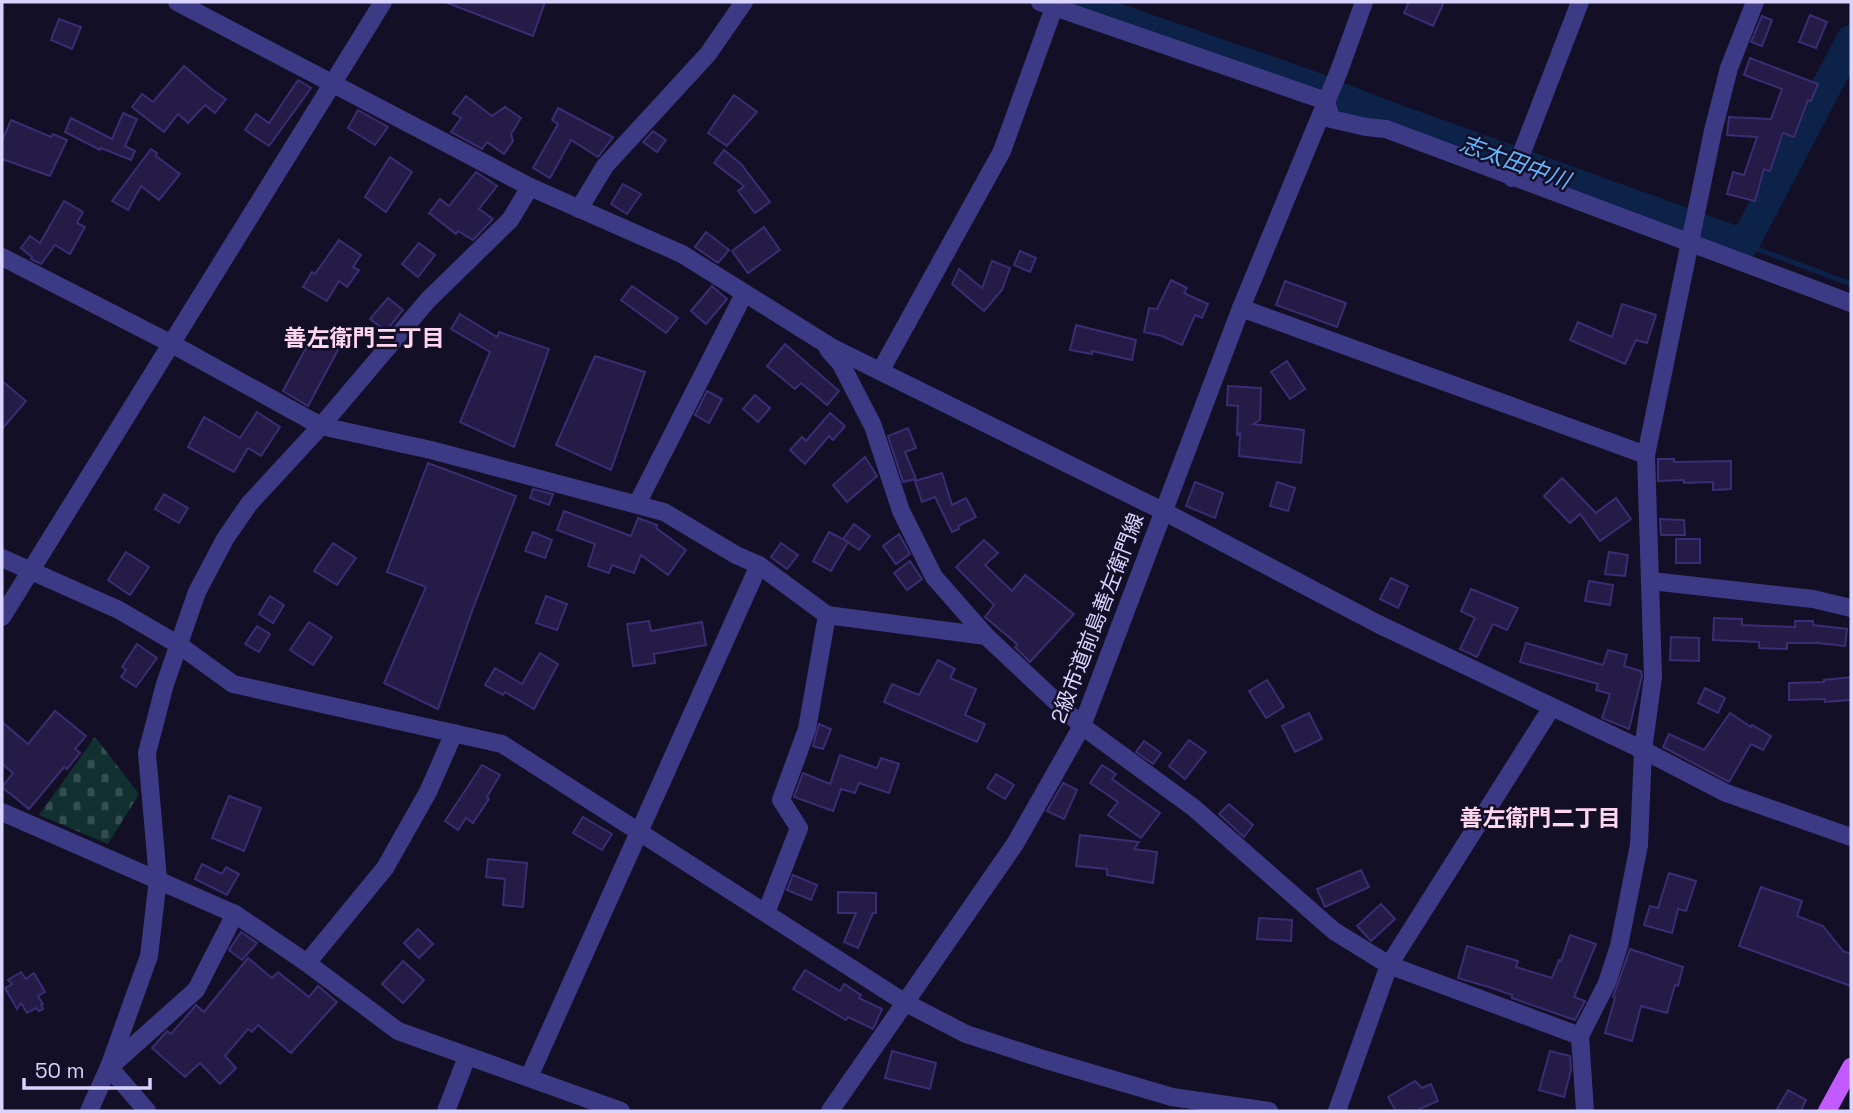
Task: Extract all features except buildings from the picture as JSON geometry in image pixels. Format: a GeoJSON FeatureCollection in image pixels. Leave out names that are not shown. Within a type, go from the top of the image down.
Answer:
{"type":"FeatureCollection","features":[{"type":"Feature","properties":{"kind":"main road"},"geometry":{"type":"LineString","coordinates":[[1827,1111],[1851,1067]]}},
{"type":"Feature","properties":{"kind":"street"},"geometry":{"type":"LineString","coordinates":[[177,2],[530,187],[682,254],[819,340],[1163,511],[1378,624],[1643,750],[1726,793],[1851,837]]}},
{"type":"Feature","properties":{"kind":"street"},"geometry":{"type":"LineString","coordinates":[[2,617],[383,2]]}},
{"type":"Feature","properties":{"kind":"street"},"geometry":{"type":"LineString","coordinates":[[579,209],[604,166],[708,54],[744,2]]}},
{"type":"Feature","properties":{"kind":"street","name":"2級市道前島善左衛門線"},"geometry":{"type":"LineString","coordinates":[[830,1111],[1015,844],[1082,726],[1241,308],[1339,71],[1364,2]]}},
{"type":"Feature","properties":{"kind":"street"},"geometry":{"type":"LineString","coordinates":[[1512,177],[1580,2]]}},
{"type":"Feature","properties":{"kind":"street"},"geometry":{"type":"LineString","coordinates":[[1585,1111],[1580,1036],[1606,983],[1619,946],[1639,845],[1643,750],[1653,677],[1646,456],[1689,244],[1729,68],[1755,2]]}},
{"type":"Feature","properties":{"kind":"street"},"geometry":{"type":"LineString","coordinates":[[881,370],[1002,151],[1029,81],[1050,4],[1326,101],[1331,119],[1385,129],[1851,303]]}},
{"type":"Feature","properties":{"kind":"street"},"geometry":{"type":"LineString","coordinates":[[89,1111],[109,1067],[149,956],[158,879],[147,753],[178,645],[197,592],[225,539],[249,504],[321,426],[428,300],[510,220],[530,187]]}},
{"type":"Feature","properties":{"kind":"street"},"geometry":{"type":"LineString","coordinates":[[2,257],[172,344],[321,426],[431,450],[664,512],[736,555],[759,565],[827,615],[986,636]]}},
{"type":"Feature","properties":{"kind":"street"},"geometry":{"type":"LineString","coordinates":[[637,504],[744,294]]}},
{"type":"Feature","properties":{"kind":"street"},"geometry":{"type":"LineString","coordinates":[[1241,308],[1646,456]]}},
{"type":"Feature","properties":{"kind":"street"},"geometry":{"type":"LineString","coordinates":[[819,340],[841,364],[873,426],[901,511],[934,577],[986,636],[1082,726],[1194,808],[1334,931],[1389,965],[1580,1036]]}},
{"type":"Feature","properties":{"kind":"street"},"geometry":{"type":"LineString","coordinates":[[2,558],[119,610],[178,645],[233,684],[502,744],[904,1002],[966,1034],[1172,1097],[1269,1111]]}},
{"type":"Feature","properties":{"kind":"street"},"geometry":{"type":"LineString","coordinates":[[529,1077],[759,565]]}},
{"type":"Feature","properties":{"kind":"street"},"geometry":{"type":"LineString","coordinates":[[1651,581],[1813,599],[1851,608]]}},
{"type":"Feature","properties":{"kind":"street"},"geometry":{"type":"LineString","coordinates":[[766,913],[799,828],[781,800],[807,729],[827,615]]}},
{"type":"Feature","properties":{"kind":"street"},"geometry":{"type":"LineString","coordinates":[[1337,1111],[1389,965],[1552,707]]}},
{"type":"Feature","properties":{"kind":"street"},"geometry":{"type":"LineString","coordinates":[[307,962],[386,868],[428,792],[454,733]]}},
{"type":"Feature","properties":{"kind":"street"},"geometry":{"type":"LineString","coordinates":[[2,812],[235,914],[307,962],[398,1031],[621,1111]]}},
{"type":"Feature","properties":{"kind":"street"},"geometry":{"type":"LineString","coordinates":[[109,1067],[197,990],[235,914]]}},
{"type":"Feature","properties":{"kind":"street"},"geometry":{"type":"LineString","coordinates":[[446,1111],[467,1057]]}},
{"type":"Feature","properties":{"kind":"street"},"geometry":{"type":"LineString","coordinates":[[109,1067],[147,1111]]}},
{"type":"Feature","properties":{"kind":"green space"},"geometry":{"type":"Polygon","coordinates":[[[95,737],[139,794],[108,844],[39,815],[95,737]]]}},
{"type":"Feature","properties":{"kind":"waterway","name":"志太田中川"},"geometry":{"type":"LineString","coordinates":[[1070,2],[1309,85],[1374,111],[1744,244],[1851,40]]}},
{"type":"Feature","properties":{"kind":"waterway"},"geometry":{"type":"LineString","coordinates":[[1744,244],[1851,284]]}},
{"type":"Feature","properties":{"kind":"district","name":"善左衛門三丁目"},"geometry":{"type":"Point","coordinates":[364,338]}},
{"type":"Feature","properties":{"kind":"district","name":"善左衛門二丁目"},"geometry":{"type":"Point","coordinates":[1540,818]}}]}
